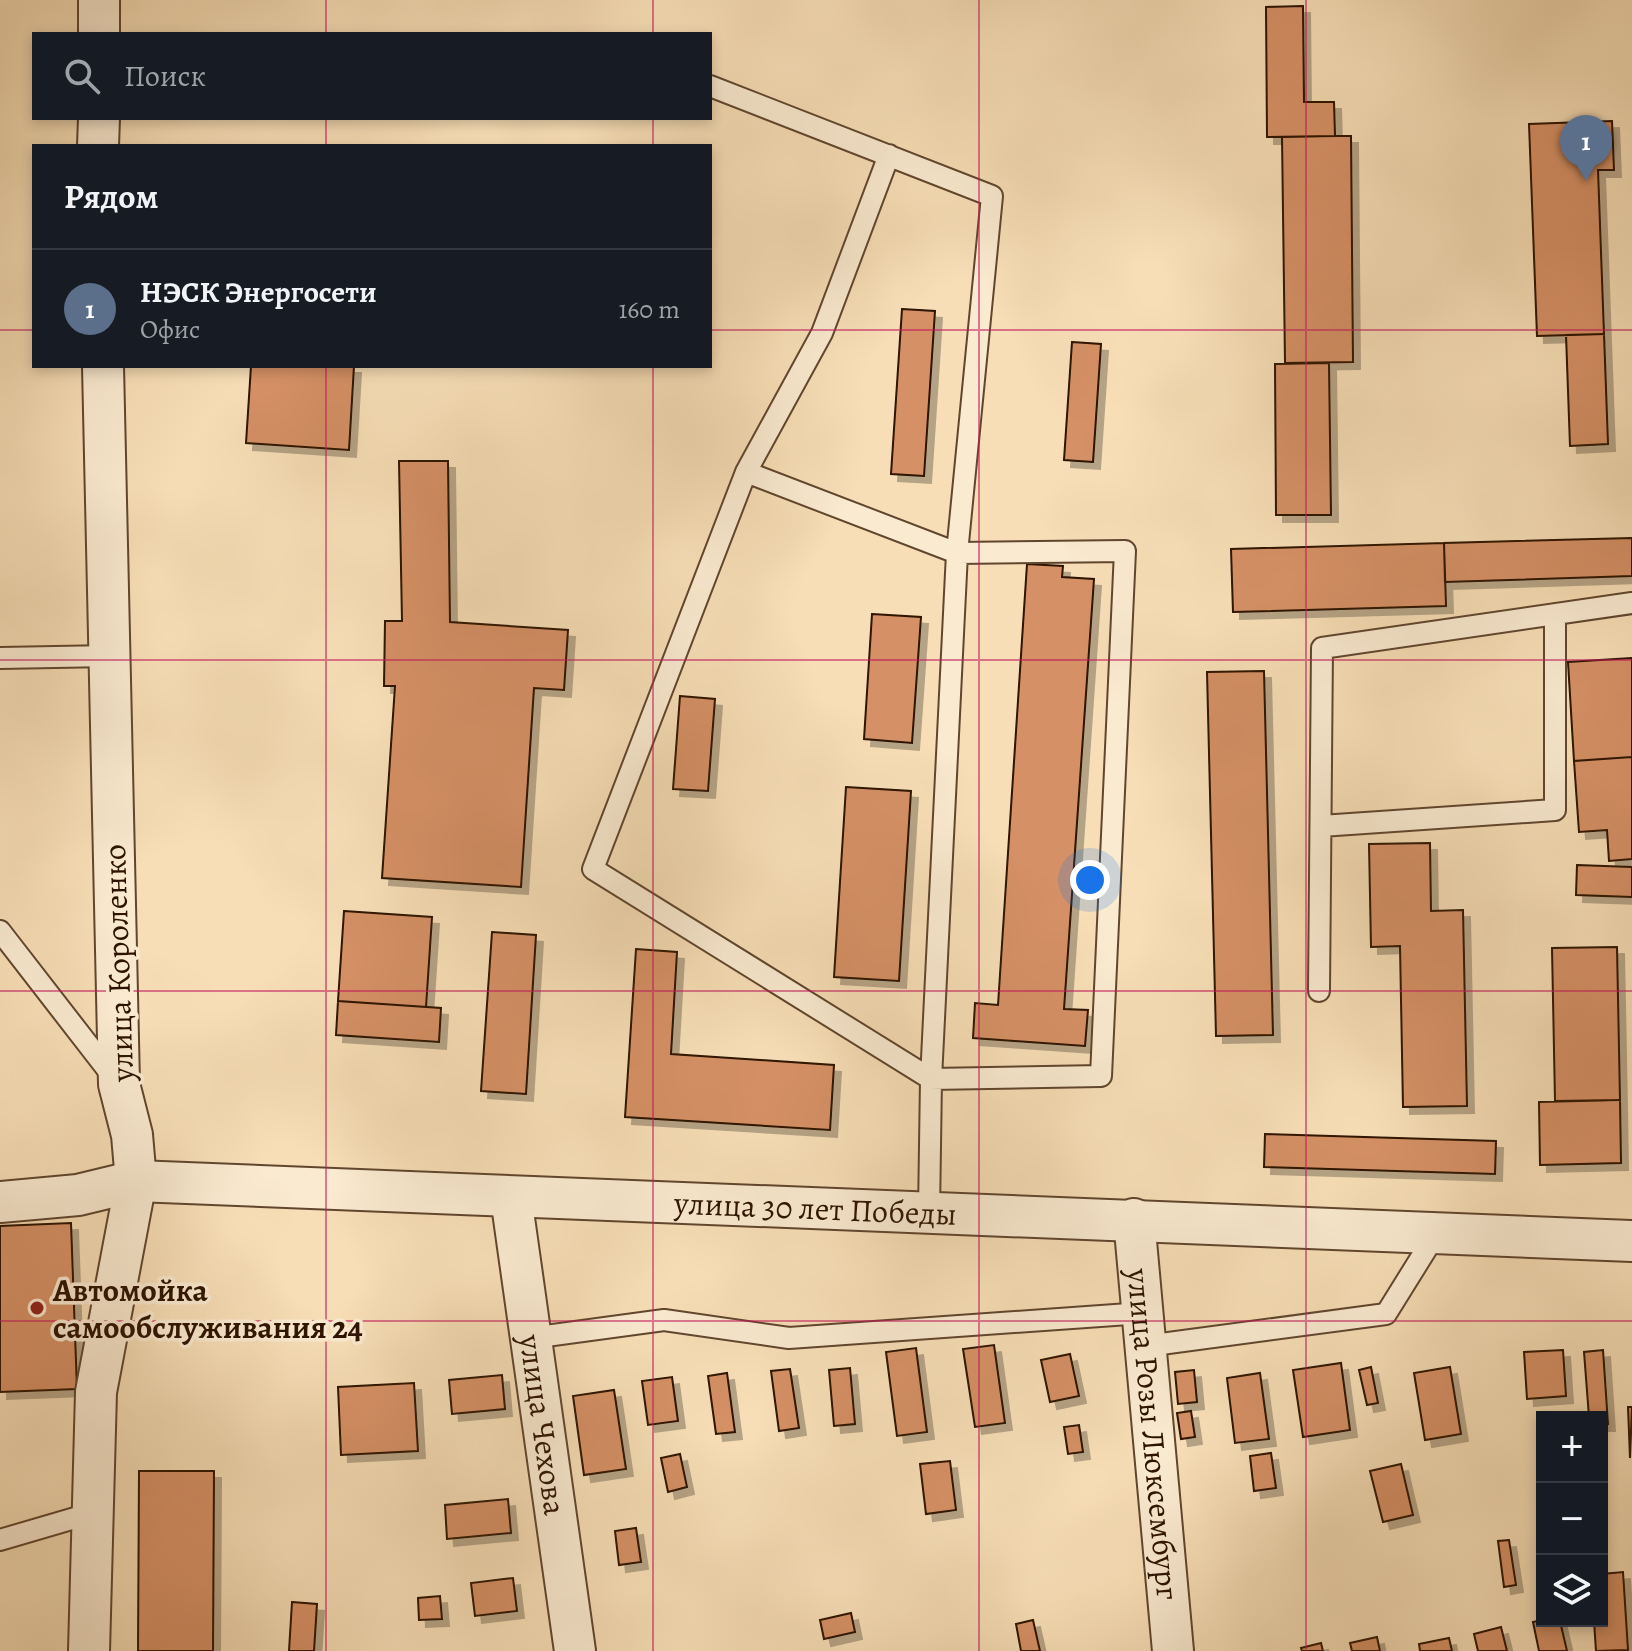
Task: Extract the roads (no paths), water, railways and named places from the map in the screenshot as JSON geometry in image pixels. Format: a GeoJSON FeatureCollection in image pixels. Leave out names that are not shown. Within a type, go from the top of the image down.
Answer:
{"type":"FeatureCollection","features":[{"type":"Feature","properties":{"kind":"street"},"geometry":{"type":"LineString","coordinates":[[99,0],[99,32]]}},
{"type":"Feature","properties":{"kind":"street"},"geometry":{"type":"LineString","coordinates":[[98,144],[99,120]]}},
{"type":"Feature","properties":{"kind":"street","name":"улица Короленко"},"geometry":{"type":"LineString","coordinates":[[89,1651],[96,1392],[136,1181],[132,1135],[119,1084],[103,368]]}},
{"type":"Feature","properties":{"kind":"street","name":"улица 30 лет Победы"},"geometry":{"type":"LineString","coordinates":[[0,1202],[78,1195],[136,1181],[1632,1241]]}},
{"type":"Feature","properties":{"kind":"street","name":"улица Чехова"},"geometry":{"type":"LineString","coordinates":[[511,1197],[575,1651]]}},
{"type":"Feature","properties":{"kind":"street","name":"улица Розы Люксембург"},"geometry":{"type":"LineString","coordinates":[[1134,1219],[1173,1651]]}},
{"type":"Feature","properties":{"kind":"lane"},"geometry":{"type":"LineString","coordinates":[[712,87],[992,196],[957,553],[931,1079],[929,1212]]}},
{"type":"Feature","properties":{"kind":"lane"},"geometry":{"type":"LineString","coordinates":[[746,472],[957,553],[1125,551],[1101,1076],[931,1079],[593,869],[746,472],[822,333],[889,155]]}},
{"type":"Feature","properties":{"kind":"lane"},"geometry":{"type":"LineString","coordinates":[[1319,991],[1322,648],[1632,603]]}},
{"type":"Feature","properties":{"kind":"lane"},"geometry":{"type":"LineString","coordinates":[[1321,826],[1555,810],[1555,614]]}},
{"type":"Feature","properties":{"kind":"lane"},"geometry":{"type":"LineString","coordinates":[[0,658],[110,656]]}},
{"type":"Feature","properties":{"kind":"lane"},"geometry":{"type":"LineString","coordinates":[[0,931],[119,1084]]}},
{"type":"Feature","properties":{"kind":"lane"},"geometry":{"type":"LineString","coordinates":[[531,1338],[664,1320],[789,1338],[1144,1330],[1386,1314],[1437,1232]]}},
{"type":"Feature","properties":{"kind":"lane"},"geometry":{"type":"LineString","coordinates":[[0,1540],[92,1513]]}},
{"type":"Feature","properties":{"kind":"place","name":"НЭСК Энергосети"},"geometry":{"type":"Point","coordinates":[1586,181]}},
{"type":"Feature","properties":{"kind":"place","name":"Автомойка самообслуживания 24"},"geometry":{"type":"Point","coordinates":[37,1308]}}]}
